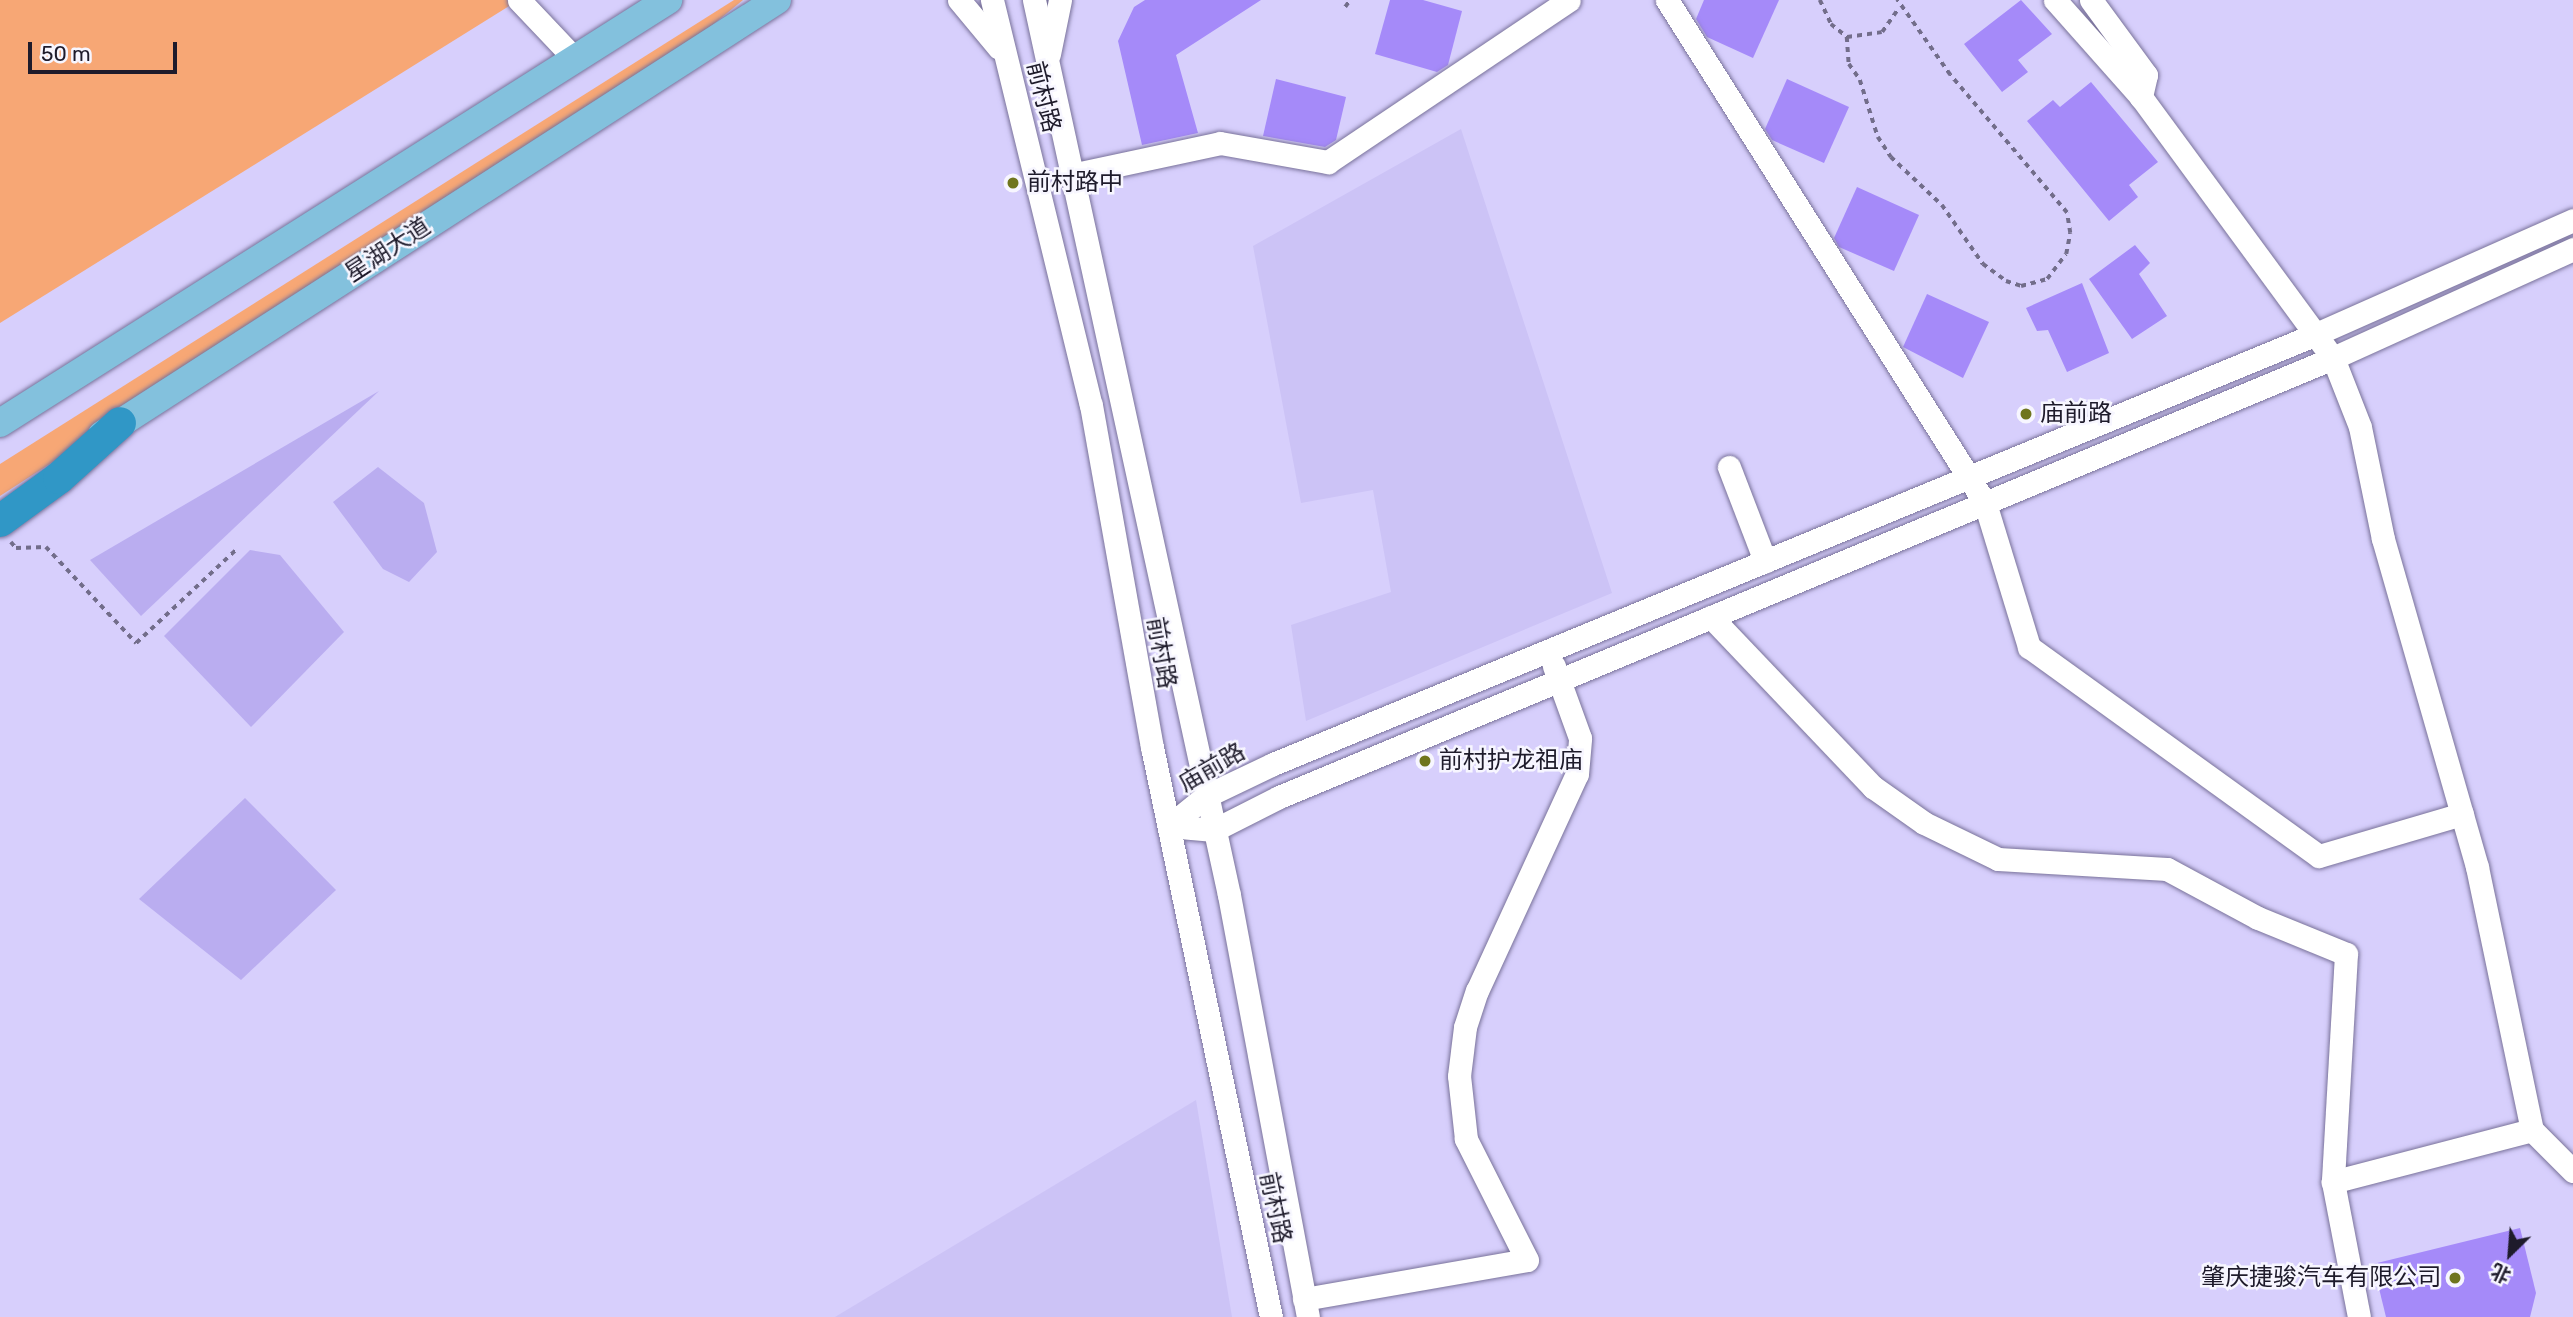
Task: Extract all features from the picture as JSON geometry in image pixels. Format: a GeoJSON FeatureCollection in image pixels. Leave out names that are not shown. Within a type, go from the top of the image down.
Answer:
{"type":"FeatureCollection","features":[{"type":"Feature","properties":{"kind":"highway"},"geometry":{"type":"LineString","coordinates":[[4,530],[120,423]]}},
{"type":"Feature","properties":{"kind":"main road"},"geometry":{"type":"LineString","coordinates":[[0,423],[573,57],[668,0]]}},
{"type":"Feature","properties":{"kind":"main road","name":"星湖大道"},"geometry":{"type":"LineString","coordinates":[[0,502],[776,0]]}},
{"type":"Feature","properties":{"kind":"street"},"geometry":{"type":"LineString","coordinates":[[519,0],[573,57]]}},
{"type":"Feature","properties":{"kind":"street"},"geometry":{"type":"LineString","coordinates":[[959,0],[982,23],[1008,62]]}},
{"type":"Feature","properties":{"kind":"street","name":"前村路"},"geometry":{"type":"LineString","coordinates":[[992,0],[1091,405],[1169,826],[1271,1317]]}},
{"type":"Feature","properties":{"kind":"street","name":"前村路"},"geometry":{"type":"LineString","coordinates":[[1034,0],[1214,830],[1306,1308]]}},
{"type":"Feature","properties":{"kind":"street"},"geometry":{"type":"LineString","coordinates":[[1047,64],[1060,0]]}},
{"type":"Feature","properties":{"kind":"street"},"geometry":{"type":"LineString","coordinates":[[1071,175],[1220,144],[1328,162],[1569,0]]}},
{"type":"Feature","properties":{"kind":"street"},"geometry":{"type":"LineString","coordinates":[[1667,0],[1985,503],[2029,647],[2319,856],[2462,814]]}},
{"type":"Feature","properties":{"kind":"street"},"geometry":{"type":"LineString","coordinates":[[2055,0],[2141,97],[2333,358],[2360,427],[2383,539],[2462,814],[2532,1130],[2573,1171]]}},
{"type":"Feature","properties":{"kind":"street"},"geometry":{"type":"LineString","coordinates":[[2091,0],[2146,75],[2141,97]]}},
{"type":"Feature","properties":{"kind":"street","name":"庙前路"},"geometry":{"type":"LineString","coordinates":[[1169,826],[1206,796],[1273,764],[2316,334],[2573,220]]}},
{"type":"Feature","properties":{"kind":"street"},"geometry":{"type":"LineString","coordinates":[[1214,830],[1279,797],[2333,358],[2573,249]]}},
{"type":"Feature","properties":{"kind":"street"},"geometry":{"type":"LineString","coordinates":[[1729,467],[1765,561]]}},
{"type":"Feature","properties":{"kind":"street"},"geometry":{"type":"LineString","coordinates":[[1711,617],[1873,787],[1924,823],[1998,859],[2167,869],[2258,918],[2346,954],[2333,1182],[2359,1317]]}},
{"type":"Feature","properties":{"kind":"street"},"geometry":{"type":"LineString","coordinates":[[1306,1308],[1527,1260],[1466,1139],[1459,1076],[1465,1027],[1477,991],[1577,774],[1580,738],[1548,650]]}},
{"type":"Feature","properties":{"kind":"street","name":"庙前路"},"geometry":{"type":"LineString","coordinates":[[1169,826],[1214,830]]}},
{"type":"Feature","properties":{"kind":"street"},"geometry":{"type":"LineString","coordinates":[[2333,1182],[2532,1130]]}},
{"type":"Feature","properties":{"kind":"path"},"geometry":{"type":"LineString","coordinates":[[1345,7],[1350,0]]}},
{"type":"Feature","properties":{"kind":"path"},"geometry":{"type":"LineString","coordinates":[[1820,0],[1831,24],[1847,37],[1849,64],[1860,80],[1878,136],[1891,157],[1942,205],[1991,269],[2021,286],[2047,279],[2066,254],[2070,233],[2067,213],[1980,113],[1897,0]]}},
{"type":"Feature","properties":{"kind":"path"},"geometry":{"type":"LineString","coordinates":[[1847,37],[1882,32],[1899,6]]}},
{"type":"Feature","properties":{"kind":"path"},"geometry":{"type":"LineString","coordinates":[[4,530],[16,548],[46,547],[136,643],[238,548]]}},
{"type":"Feature","properties":{"kind":"shaded area"},"geometry":{"type":"Polygon","coordinates":[[[0,0],[507,0],[511,5],[0,323],[0,0]]]}},
{"type":"Feature","properties":{"kind":"shaded area"},"geometry":{"type":"Polygon","coordinates":[[[734,0],[743,0],[644,81],[0,496],[0,464],[734,0]]]}},
{"type":"Feature","properties":{"kind":"shaded area"},"geometry":{"type":"Polygon","coordinates":[[[1461,129],[1612,593],[1306,721],[1291,625],[1391,592],[1373,490],[1301,503],[1253,246],[1461,129]]]}},
{"type":"Feature","properties":{"kind":"shaded area"},"geometry":{"type":"Polygon","coordinates":[[[379,391],[141,616],[90,560],[379,391]]]}},
{"type":"Feature","properties":{"kind":"shaded area"},"geometry":{"type":"Polygon","coordinates":[[[378,467],[424,503],[437,552],[409,582],[383,569],[333,502],[378,467]]]}},
{"type":"Feature","properties":{"kind":"shaded area"},"geometry":{"type":"Polygon","coordinates":[[[250,550],[280,555],[344,632],[251,727],[164,636],[250,550]]]}},
{"type":"Feature","properties":{"kind":"shaded area"},"geometry":{"type":"Polygon","coordinates":[[[245,798],[336,890],[241,980],[139,899],[245,798]]]}},
{"type":"Feature","properties":{"kind":"shaded area"},"geometry":{"type":"Polygon","coordinates":[[[1196,1100],[1232,1317],[835,1317],[1196,1100]]]}},
{"type":"Feature","properties":{"kind":"building"},"geometry":{"type":"Polygon","coordinates":[[[1145,0],[1261,0],[1176,55],[1198,133],[1142,145],[1118,41],[1134,7],[1145,0]]]}},
{"type":"Feature","properties":{"kind":"building"},"geometry":{"type":"Polygon","coordinates":[[[1390,0],[1423,0],[1462,11],[1448,65],[1437,72],[1375,54],[1390,0]]]}},
{"type":"Feature","properties":{"kind":"building"},"geometry":{"type":"Polygon","coordinates":[[[1704,0],[1779,0],[1753,58],[1707,37],[1696,19],[1704,0]]]}},
{"type":"Feature","properties":{"kind":"building"},"geometry":{"type":"Polygon","coordinates":[[[2021,0],[2052,34],[2018,60],[2028,72],[2002,92],[1964,44],[2021,0]]]}},
{"type":"Feature","properties":{"kind":"building"},"geometry":{"type":"Polygon","coordinates":[[[1276,79],[1346,97],[1336,140],[1325,147],[1263,136],[1276,79]]]}},
{"type":"Feature","properties":{"kind":"building"},"geometry":{"type":"Polygon","coordinates":[[[1787,79],[1849,107],[1824,163],[1772,140],[1765,129],[1787,79]]]}},
{"type":"Feature","properties":{"kind":"building"},"geometry":{"type":"Polygon","coordinates":[[[2091,82],[2158,162],[2129,185],[2138,197],[2109,221],[2027,121],[2053,100],[2060,107],[2091,82]]]}},
{"type":"Feature","properties":{"kind":"building"},"geometry":{"type":"Polygon","coordinates":[[[1857,187],[1919,215],[1894,271],[1839,247],[1834,238],[1857,187]]]}},
{"type":"Feature","properties":{"kind":"building"},"geometry":{"type":"Polygon","coordinates":[[[2135,245],[2150,263],[2139,274],[2167,316],[2132,339],[2089,279],[2135,245]]]}},
{"type":"Feature","properties":{"kind":"building"},"geometry":{"type":"Polygon","coordinates":[[[2082,283],[2109,353],[2067,372],[2048,330],[2037,331],[2026,308],[2082,283]]]}},
{"type":"Feature","properties":{"kind":"building"},"geometry":{"type":"Polygon","coordinates":[[[1927,294],[1989,322],[1963,378],[1903,347],[1927,294]]]}},
{"type":"Feature","properties":{"kind":"building","name":"肇庆捷骏汽车有限公司"},"geometry":{"type":"Polygon","coordinates":[[[2520,1228],[2536,1293],[2530,1317],[2386,1317],[2373,1264],[2520,1228]]]}},
{"type":"Feature","properties":{"kind":"place","name":"前村路中"},"geometry":{"type":"Point","coordinates":[1013,183]}},
{"type":"Feature","properties":{"kind":"place","name":"庙前路"},"geometry":{"type":"Point","coordinates":[2026,414]}},
{"type":"Feature","properties":{"kind":"place","name":"前村护龙祖庙"},"geometry":{"type":"Point","coordinates":[1425,761]}},
{"type":"Feature","properties":{"kind":"place","name":"肇庆捷骏汽车有限公司"},"geometry":{"type":"Point","coordinates":[2455,1278]}}]}
